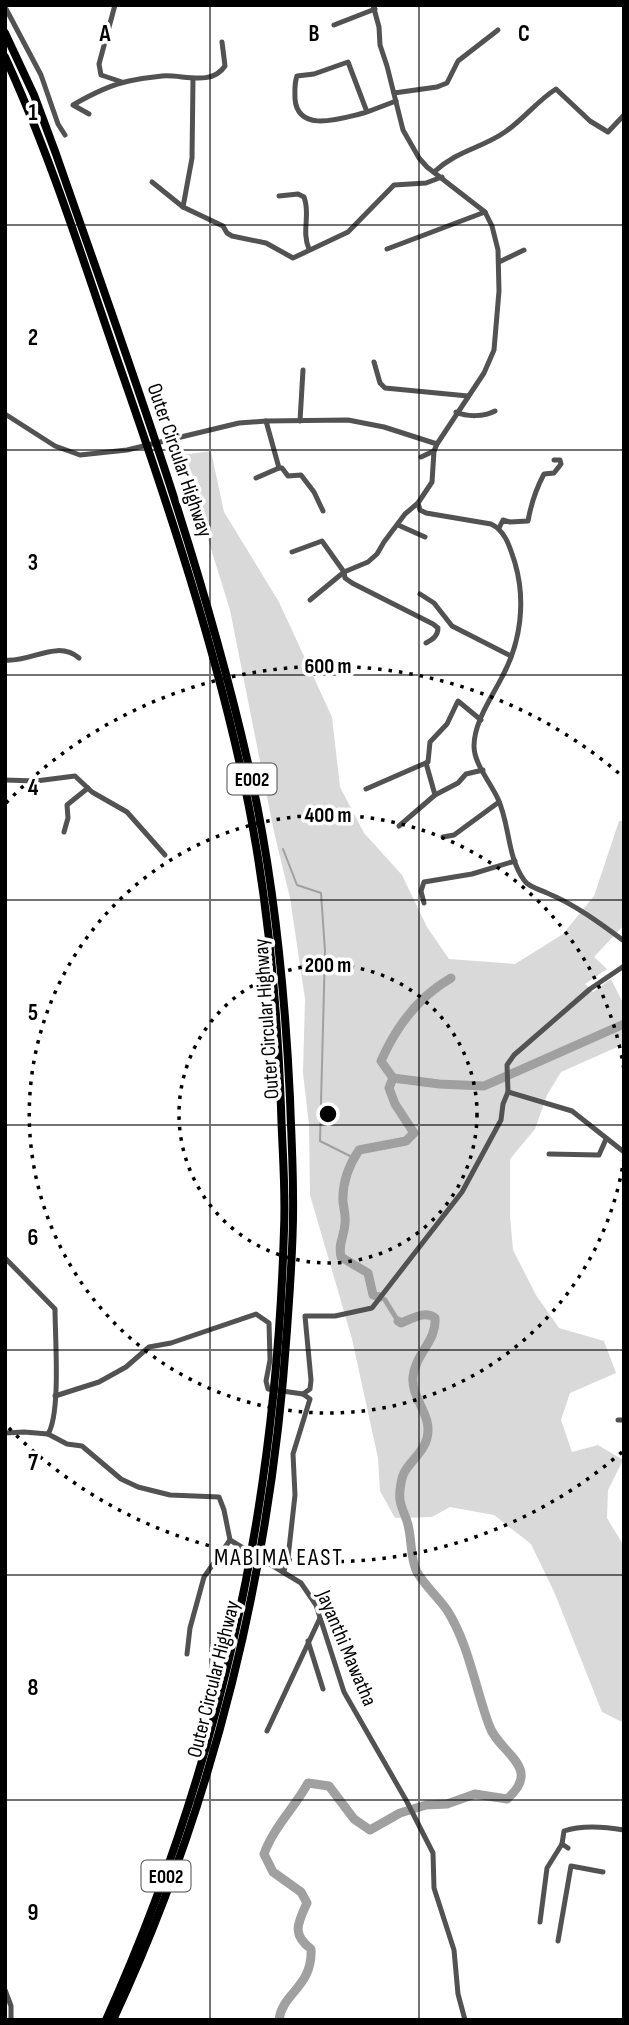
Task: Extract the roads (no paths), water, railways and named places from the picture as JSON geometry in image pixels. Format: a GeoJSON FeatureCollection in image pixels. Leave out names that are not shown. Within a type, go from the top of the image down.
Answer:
{"type":"FeatureCollection","features":[{"type":"Feature","properties":{"kind":"highway","name":"Outer Circular Highway"},"geometry":{"type":"LineString","coordinates":[[5,33],[48,133],[184,525],[219,643],[253,784],[271,881],[285,1010],[293,1194],[287,1336],[273,1452],[216,1728],[171,1881],[113,2020]]}},
{"type":"Feature","properties":{"kind":"highway","name":"Outer Circular Highway"},"geometry":{"type":"LineString","coordinates":[[5,57],[38,136],[176,528],[245,785],[260,872],[274,984],[284,1174],[285,1227],[273,1452]]}},
{"type":"Feature","properties":{"kind":"highway","name":"Outer Circular Highway"},"geometry":{"type":"LineString","coordinates":[[106,2020],[165,1878],[216,1728]]}},
{"type":"Feature","properties":{"kind":"street"},"geometry":{"type":"LineString","coordinates":[[115,5],[99,64],[101,75],[110,80],[128,81],[164,76],[193,79],[214,75],[225,66],[222,42]]}},
{"type":"Feature","properties":{"kind":"street"},"geometry":{"type":"LineString","coordinates":[[310,600],[344,572],[373,558],[405,514],[418,503],[432,482],[437,444],[484,373],[494,350],[497,329],[499,262],[496,239],[485,212],[434,172],[411,146],[403,130],[380,45],[374,7],[334,25]]}},
{"type":"Feature","properties":{"kind":"street"},"geometry":{"type":"LineString","coordinates":[[5,8],[41,75],[58,124],[65,135]]}},
{"type":"Feature","properties":{"kind":"street"},"geometry":{"type":"LineString","coordinates":[[394,93],[447,83],[458,61],[498,30]]}},
{"type":"Feature","properties":{"kind":"street"},"geometry":{"type":"LineString","coordinates":[[367,112],[348,62],[314,74],[297,76],[295,103],[301,116],[308,120],[333,121],[367,112],[396,101]]}},
{"type":"Feature","properties":{"kind":"street"},"geometry":{"type":"LineString","coordinates":[[183,207],[192,158],[193,79]]}},
{"type":"Feature","properties":{"kind":"street"},"geometry":{"type":"LineString","coordinates":[[89,114],[74,106],[88,96],[128,81]]}},
{"type":"Feature","properties":{"kind":"street"},"geometry":{"type":"LineString","coordinates":[[434,172],[449,159],[489,142],[508,130],[542,97],[555,89],[590,121],[608,132],[623,118]]}},
{"type":"Feature","properties":{"kind":"street"},"geometry":{"type":"LineString","coordinates":[[152,181],[183,207],[223,226],[226,233],[266,243],[291,258],[348,232],[394,186],[426,183],[442,177]]}},
{"type":"Feature","properties":{"kind":"street"},"geometry":{"type":"LineString","coordinates":[[279,196],[298,194],[304,197],[304,234],[309,249]]}},
{"type":"Feature","properties":{"kind":"street"},"geometry":{"type":"LineString","coordinates":[[387,248],[485,212]]}},
{"type":"Feature","properties":{"kind":"street"},"geometry":{"type":"LineString","coordinates":[[499,262],[524,250]]}},
{"type":"Feature","properties":{"kind":"street"},"geometry":{"type":"LineString","coordinates":[[374,362],[380,383],[385,388],[468,396]]}},
{"type":"Feature","properties":{"kind":"street"},"geometry":{"type":"LineString","coordinates":[[300,421],[303,370]]}},
{"type":"Feature","properties":{"kind":"street"},"geometry":{"type":"LineString","coordinates":[[456,412],[466,417],[495,411]]}},
{"type":"Feature","properties":{"kind":"street"},"geometry":{"type":"LineString","coordinates":[[5,414],[55,446],[80,456],[127,450],[239,423],[266,421],[348,420],[384,427],[437,444]]}},
{"type":"Feature","properties":{"kind":"street"},"geometry":{"type":"LineString","coordinates":[[266,421],[279,468],[288,476],[301,475],[314,492],[323,511]]}},
{"type":"Feature","properties":{"kind":"street"},"geometry":{"type":"LineString","coordinates":[[421,457],[434,451]]}},
{"type":"Feature","properties":{"kind":"street"},"geometry":{"type":"LineString","coordinates":[[499,528],[503,520],[528,521],[532,499],[544,474],[554,472],[561,464],[560,460],[554,460]]}},
{"type":"Feature","properties":{"kind":"street"},"geometry":{"type":"LineString","coordinates":[[256,478],[279,468]]}},
{"type":"Feature","properties":{"kind":"street"},"geometry":{"type":"LineString","coordinates":[[418,503],[420,510],[426,513],[491,524],[499,528],[510,548],[522,596],[516,644],[481,720],[474,747],[499,802],[515,861],[525,884],[572,906],[624,941]]}},
{"type":"Feature","properties":{"kind":"street"},"geometry":{"type":"LineString","coordinates":[[398,525],[425,537]]}},
{"type":"Feature","properties":{"kind":"street"},"geometry":{"type":"LineString","coordinates":[[292,552],[322,541],[344,572],[345,578],[438,628],[434,639],[426,643]]}},
{"type":"Feature","properties":{"kind":"street"},"geometry":{"type":"LineString","coordinates":[[420,594],[434,603],[452,626],[511,656]]}},
{"type":"Feature","properties":{"kind":"street"},"geometry":{"type":"LineString","coordinates":[[5,660],[16,661],[62,650],[79,658]]}},
{"type":"Feature","properties":{"kind":"street"},"geometry":{"type":"LineString","coordinates":[[366,789],[426,763],[430,742],[447,724],[458,701],[481,720]]}},
{"type":"Feature","properties":{"kind":"street"},"geometry":{"type":"LineString","coordinates":[[426,763],[435,794]]}},
{"type":"Feature","properties":{"kind":"street"},"geometry":{"type":"LineString","coordinates":[[399,826],[435,794],[458,783],[466,775],[483,770]]}},
{"type":"Feature","properties":{"kind":"street"},"geometry":{"type":"LineString","coordinates":[[5,780],[36,781],[75,776],[88,788],[127,812],[165,855]]}},
{"type":"Feature","properties":{"kind":"street"},"geometry":{"type":"LineString","coordinates":[[64,832],[68,818],[67,805],[88,788]]}},
{"type":"Feature","properties":{"kind":"street"},"geometry":{"type":"LineString","coordinates":[[443,837],[461,831],[499,802]]}},
{"type":"Feature","properties":{"kind":"street"},"geometry":{"type":"LineString","coordinates":[[424,903],[421,891],[424,883],[472,874],[515,861]]}},
{"type":"Feature","properties":{"kind":"street"},"geometry":{"type":"LineString","coordinates":[[303,1394],[310,1389],[311,1380],[304,1316],[335,1316],[372,1308],[463,1192],[497,1130],[507,1090],[507,1065],[514,1055],[590,989],[624,966]]}},
{"type":"Feature","properties":{"kind":"street"},"geometry":{"type":"LineString","coordinates":[[507,1090],[572,1111],[624,1152]]}},
{"type":"Feature","properties":{"kind":"street"},"geometry":{"type":"LineString","coordinates":[[549,1154],[599,1155],[606,1139]]}},
{"type":"Feature","properties":{"kind":"street"},"geometry":{"type":"LineString","coordinates":[[5,1258],[55,1309],[55,1396],[52,1427],[48,1434]]}},
{"type":"Feature","properties":{"kind":"street"},"geometry":{"type":"LineString","coordinates":[[55,1396],[99,1382],[126,1367],[149,1346],[171,1343],[256,1314],[269,1323],[270,1360],[266,1381],[268,1389],[303,1394],[310,1399],[293,1454],[295,1495],[288,1558],[282,1570]]}},
{"type":"Feature","properties":{"kind":"street"},"geometry":{"type":"LineString","coordinates":[[5,1433],[48,1434],[66,1444],[82,1446],[121,1479],[138,1487],[170,1495],[219,1497],[230,1540],[204,1577],[190,1628],[187,1654]]}},
{"type":"Feature","properties":{"kind":"street","name":"Jayanthi Mawatha"},"geometry":{"type":"LineString","coordinates":[[230,1540],[300,1583],[316,1605],[344,1692],[433,1853],[433,1888],[454,1950],[458,1994],[465,2020]]}},
{"type":"Feature","properties":{"kind":"street"},"geometry":{"type":"LineString","coordinates":[[267,1731],[320,1618]]}},
{"type":"Feature","properties":{"kind":"street"},"geometry":{"type":"LineString","coordinates":[[308,1641],[323,1689]]}},
{"type":"Feature","properties":{"kind":"street"},"geometry":{"type":"LineString","coordinates":[[540,1922],[547,1868],[565,1846],[564,1831],[606,1827],[624,1830]]}},
{"type":"Feature","properties":{"kind":"street"},"geometry":{"type":"LineString","coordinates":[[558,1941],[571,1866],[603,1872]]}},
{"type":"Feature","properties":{"kind":"street"},"geometry":{"type":"LineString","coordinates":[[5,1990],[11,2006],[11,2020]]}},
{"type":"Feature","properties":{"kind":"waterway"},"geometry":{"type":"LineString","coordinates":[[283,849],[297,885],[321,893],[325,951],[320,1141],[354,1158]]}},
{"type":"Feature","properties":{"kind":"waterway"},"geometry":{"type":"LineString","coordinates":[[393,1078],[381,1061],[394,1036],[418,1004],[451,978]]}},
{"type":"Feature","properties":{"kind":"waterway"},"geometry":{"type":"LineString","coordinates":[[380,1297],[373,1295],[368,1273],[341,1257],[345,1221],[343,1195],[347,1174],[359,1150],[406,1141],[414,1133],[395,1104],[389,1088],[393,1078],[484,1086],[624,1024]]}},
{"type":"Feature","properties":{"kind":"waterway"},"geometry":{"type":"LineString","coordinates":[[385,1300],[398,1321]]}},
{"type":"Feature","properties":{"kind":"waterway"},"geometry":{"type":"LineString","coordinates":[[279,2020],[281,2011],[303,1981],[310,1962],[311,1949],[301,1938],[298,1928],[307,1903],[301,1892],[273,1872],[264,1854],[273,1835],[308,1783],[329,1786],[354,1819],[370,1830],[400,1813],[426,1805],[447,1804],[475,1794],[507,1799],[517,1788],[521,1778],[515,1760],[489,1725],[455,1623],[420,1577],[413,1561],[400,1490],[404,1473],[423,1448],[427,1438],[427,1422],[415,1393],[413,1377],[418,1361],[433,1334],[435,1318],[422,1315],[401,1323],[398,1321]]}},
{"type":"Feature","properties":{"kind":"district","name":"MABIMA EAST"},"geometry":{"type":"Point","coordinates":[279,1557]}}]}
